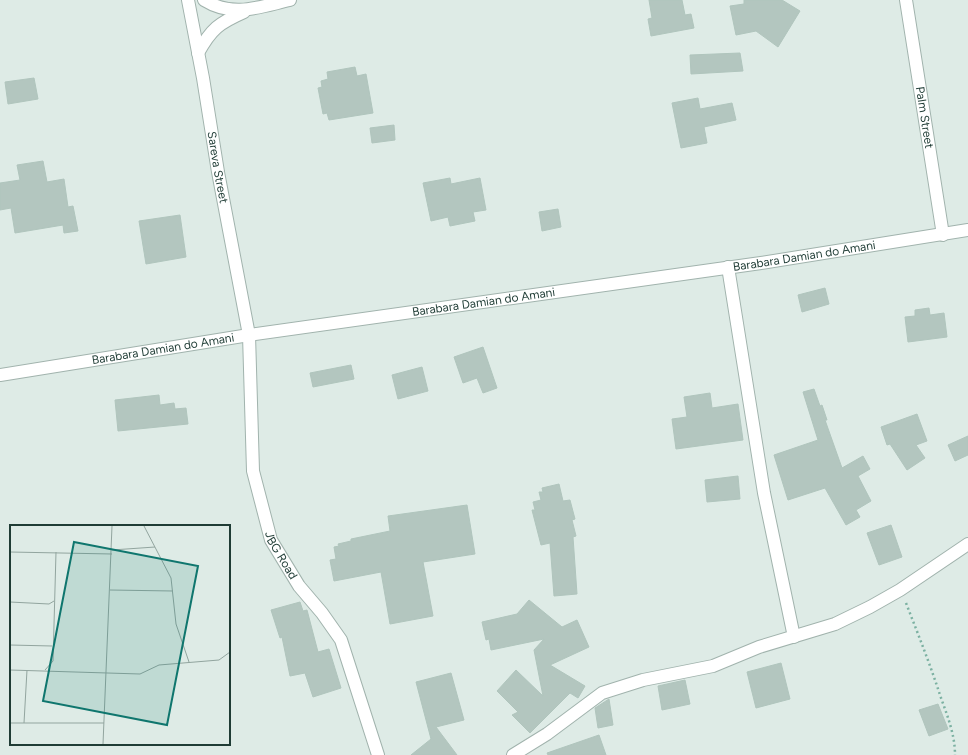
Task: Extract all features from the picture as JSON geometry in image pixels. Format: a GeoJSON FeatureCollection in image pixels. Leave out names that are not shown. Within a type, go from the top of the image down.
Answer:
{"type":"FeatureCollection","features":[{"type":"Feature","properties":{"kind":"street","name":"Sareva Street"},"geometry":{"type":"LineString","coordinates":[[188,0],[218,172],[249,335]]}},
{"type":"Feature","properties":{"kind":"street"},"geometry":{"type":"LineString","coordinates":[[204,0],[227,10],[247,10],[290,0]]}},
{"type":"Feature","properties":{"kind":"street","name":"Palm Street"},"geometry":{"type":"LineString","coordinates":[[906,0],[943,234]]}},
{"type":"Feature","properties":{"kind":"street"},"geometry":{"type":"LineString","coordinates":[[198,53],[208,35],[215,27],[247,10]]}},
{"type":"Feature","properties":{"kind":"street","name":"Barabara Damian do Amani"},"geometry":{"type":"LineString","coordinates":[[0,375],[249,335],[728,267],[943,234],[967,234]]}},
{"type":"Feature","properties":{"kind":"street"},"geometry":{"type":"LineString","coordinates":[[728,267],[764,493],[794,636]]}},
{"type":"Feature","properties":{"kind":"street","name":"JBG Road"},"geometry":{"type":"LineString","coordinates":[[249,335],[252,471],[271,540],[299,586],[322,613],[341,640],[378,755]]}},
{"type":"Feature","properties":{"kind":"street"},"geometry":{"type":"LineString","coordinates":[[513,755],[547,734],[602,693],[643,680],[713,666],[759,647],[834,624],[870,607],[900,590],[968,544]]}},
{"type":"Feature","properties":{"kind":"path"},"geometry":{"type":"LineString","coordinates":[[900,590],[926,652],[951,726],[955,743],[955,755]]}},
{"type":"Feature","properties":{"kind":"building"},"geometry":{"type":"Polygon","coordinates":[[[649,0],[682,0],[685,15],[691,14],[694,28],[651,36],[648,19],[652,18],[649,0]]]}},
{"type":"Feature","properties":{"kind":"building"},"geometry":{"type":"Polygon","coordinates":[[[744,0],[782,0],[800,11],[778,47],[756,31],[736,35],[730,6],[744,4],[744,0]]]}},
{"type":"Feature","properties":{"kind":"building"},"geometry":{"type":"Polygon","coordinates":[[[740,53],[743,71],[691,74],[690,55],[740,53]]]}},
{"type":"Feature","properties":{"kind":"building"},"geometry":{"type":"Polygon","coordinates":[[[355,67],[357,76],[366,74],[373,113],[329,120],[327,113],[323,114],[318,88],[322,87],[321,81],[328,79],[327,72],[355,67]]]}},
{"type":"Feature","properties":{"kind":"building"},"geometry":{"type":"Polygon","coordinates":[[[34,78],[38,99],[8,104],[5,82],[34,78]]]}},
{"type":"Feature","properties":{"kind":"building"},"geometry":{"type":"Polygon","coordinates":[[[698,98],[700,109],[732,103],[736,120],[704,127],[707,143],[681,148],[672,103],[698,98]]]}},
{"type":"Feature","properties":{"kind":"building"},"geometry":{"type":"Polygon","coordinates":[[[394,125],[395,140],[372,143],[370,128],[394,125]]]}},
{"type":"Feature","properties":{"kind":"building"},"geometry":{"type":"Polygon","coordinates":[[[43,161],[47,182],[64,179],[68,207],[73,206],[78,231],[64,233],[63,225],[15,233],[11,208],[0,210],[0,183],[20,180],[17,165],[43,161]]]}},
{"type":"Feature","properties":{"kind":"building"},"geometry":{"type":"Polygon","coordinates":[[[450,178],[451,184],[480,178],[486,210],[473,212],[475,221],[450,226],[448,217],[431,221],[423,183],[450,178]]]}},
{"type":"Feature","properties":{"kind":"building"},"geometry":{"type":"Polygon","coordinates":[[[558,209],[561,227],[542,231],[539,212],[558,209]]]}},
{"type":"Feature","properties":{"kind":"building"},"geometry":{"type":"Polygon","coordinates":[[[180,215],[186,257],[146,264],[139,221],[180,215]]]}},
{"type":"Feature","properties":{"kind":"building"},"geometry":{"type":"Polygon","coordinates":[[[825,288],[829,304],[802,312],[798,295],[825,288]]]}},
{"type":"Feature","properties":{"kind":"building"},"geometry":{"type":"Polygon","coordinates":[[[929,308],[930,315],[944,313],[947,337],[908,342],[905,317],[915,316],[915,310],[929,308]]]}},
{"type":"Feature","properties":{"kind":"building"},"geometry":{"type":"Polygon","coordinates":[[[483,347],[497,388],[483,393],[477,378],[463,383],[454,357],[483,347]]]}},
{"type":"Feature","properties":{"kind":"building"},"geometry":{"type":"Polygon","coordinates":[[[351,365],[354,379],[313,387],[310,373],[351,365]]]}},
{"type":"Feature","properties":{"kind":"building"},"geometry":{"type":"Polygon","coordinates":[[[422,367],[428,391],[398,399],[392,375],[422,367]]]}},
{"type":"Feature","properties":{"kind":"building"},"geometry":{"type":"Polygon","coordinates":[[[814,389],[820,406],[822,405],[827,420],[825,420],[842,468],[863,456],[870,469],[858,476],[871,501],[856,510],[860,517],[846,525],[825,488],[788,500],[774,455],[818,440],[803,392],[814,389]]]}},
{"type":"Feature","properties":{"kind":"building"},"geometry":{"type":"Polygon","coordinates":[[[710,393],[712,408],[738,404],[743,440],[676,449],[672,419],[687,417],[684,397],[710,393]]]}},
{"type":"Feature","properties":{"kind":"building"},"geometry":{"type":"Polygon","coordinates":[[[159,395],[160,405],[174,403],[175,409],[186,408],[188,424],[118,431],[115,400],[159,395]]]}},
{"type":"Feature","properties":{"kind":"building"},"geometry":{"type":"Polygon","coordinates":[[[917,414],[927,441],[916,445],[925,458],[907,470],[890,444],[887,445],[881,427],[917,414]]]}},
{"type":"Feature","properties":{"kind":"building"},"geometry":{"type":"Polygon","coordinates":[[[968,436],[968,455],[955,461],[948,445],[968,436]]]}},
{"type":"Feature","properties":{"kind":"building"},"geometry":{"type":"Polygon","coordinates":[[[738,476],[740,499],[707,502],[705,480],[738,476]]]}},
{"type":"Feature","properties":{"kind":"building"},"geometry":{"type":"Polygon","coordinates":[[[559,484],[563,501],[570,500],[575,519],[572,520],[576,536],[573,537],[577,594],[554,596],[550,543],[541,545],[532,510],[535,510],[533,502],[541,500],[539,492],[543,492],[542,488],[559,484]]]}},
{"type":"Feature","properties":{"kind":"building"},"geometry":{"type":"Polygon","coordinates":[[[467,505],[475,554],[423,562],[433,616],[390,624],[381,572],[334,581],[330,560],[336,559],[334,547],[339,546],[338,544],[351,541],[351,539],[390,531],[388,516],[467,505]]]}},
{"type":"Feature","properties":{"kind":"building"},"geometry":{"type":"Polygon","coordinates":[[[891,525],[902,557],[879,565],[867,533],[891,525]]]}},
{"type":"Feature","properties":{"kind":"building"},"geometry":{"type":"Polygon","coordinates":[[[529,600],[562,627],[577,620],[589,647],[550,665],[585,686],[578,698],[570,693],[530,733],[512,715],[518,712],[497,691],[516,670],[543,696],[534,650],[544,639],[491,650],[489,639],[486,640],[482,622],[517,614],[529,600]]]}},
{"type":"Feature","properties":{"kind":"building"},"geometry":{"type":"Polygon","coordinates":[[[300,602],[303,611],[307,610],[318,652],[329,649],[341,688],[313,697],[305,673],[290,676],[282,637],[280,638],[271,610],[300,602]]]}},
{"type":"Feature","properties":{"kind":"building"},"geometry":{"type":"Polygon","coordinates":[[[781,663],[790,699],[756,708],[747,672],[781,663]]]}},
{"type":"Feature","properties":{"kind":"building"},"geometry":{"type":"Polygon","coordinates":[[[451,673],[464,720],[436,727],[457,755],[411,755],[431,739],[416,682],[451,673]]]}},
{"type":"Feature","properties":{"kind":"building"},"geometry":{"type":"Polygon","coordinates":[[[685,680],[690,704],[662,710],[658,686],[685,680]]]}},
{"type":"Feature","properties":{"kind":"building"},"geometry":{"type":"Polygon","coordinates":[[[609,699],[613,725],[598,728],[595,708],[609,699]]]}},
{"type":"Feature","properties":{"kind":"building"},"geometry":{"type":"Polygon","coordinates":[[[938,704],[948,729],[929,736],[919,710],[938,704]]]}},
{"type":"Feature","properties":{"kind":"building"},"geometry":{"type":"Polygon","coordinates":[[[599,735],[606,755],[548,755],[547,753],[599,735]]]}}]}
